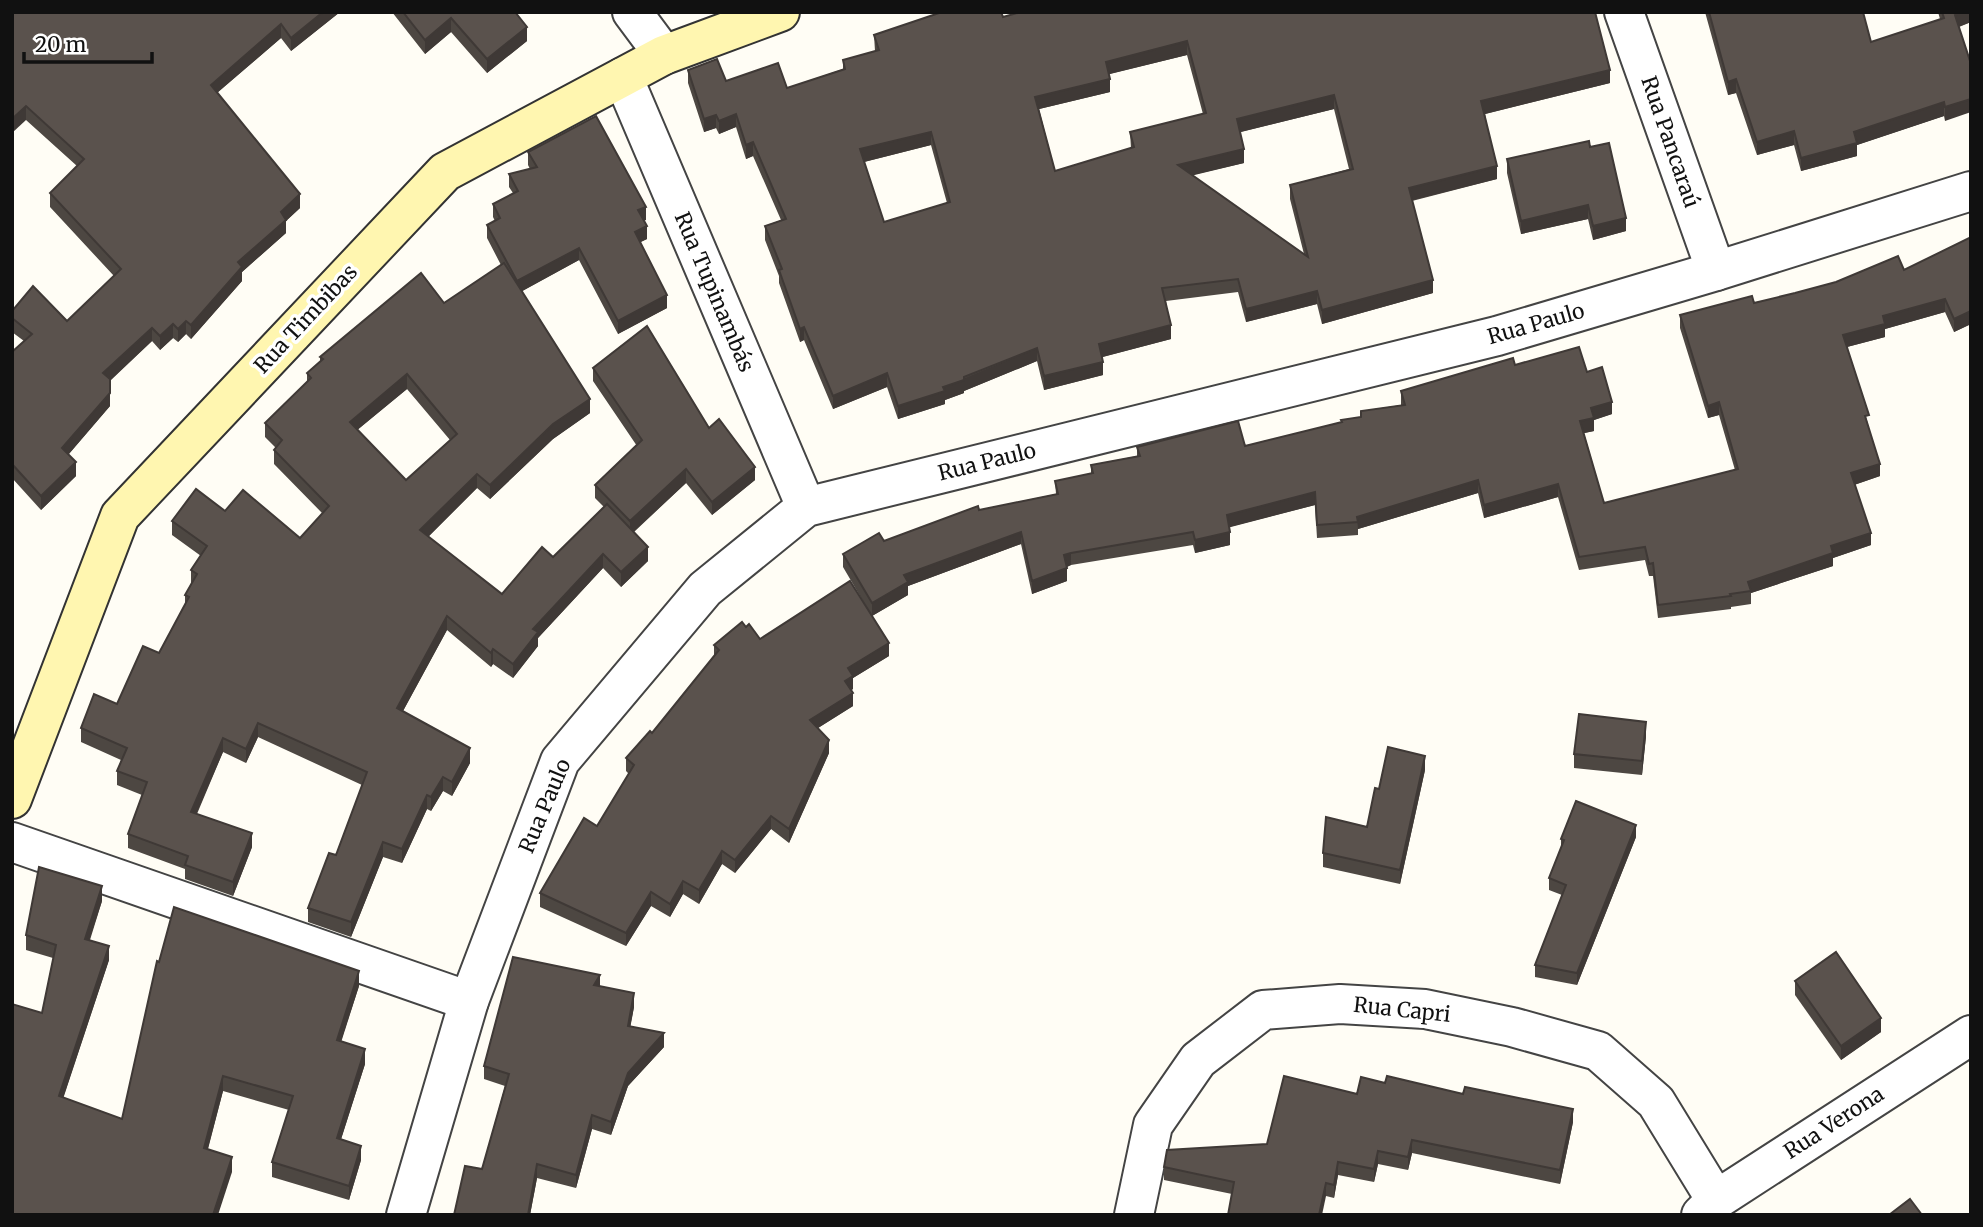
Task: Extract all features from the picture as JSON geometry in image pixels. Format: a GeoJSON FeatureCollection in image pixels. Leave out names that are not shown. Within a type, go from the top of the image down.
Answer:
{"type":"FeatureCollection","features":[{"type":"Feature","properties":{"kind":"main road","name":"Rua Timbibas"},"geometry":{"type":"LineString","coordinates":[[12,799],[120,516],[445,172],[664,55],[780,12]]}},
{"type":"Feature","properties":{"kind":"street"},"geometry":{"type":"LineString","coordinates":[[632,12],[664,55]]}},
{"type":"Feature","properties":{"kind":"street","name":"Rua Pancaraú"},"geometry":{"type":"LineString","coordinates":[[1624,12],[1716,271]]}},
{"type":"Feature","properties":{"kind":"street","name":"Rua Tupinambás"},"geometry":{"type":"LineString","coordinates":[[623,77],[806,507]]}},
{"type":"Feature","properties":{"kind":"street","name":"Rua Paulo"},"geometry":{"type":"LineString","coordinates":[[406,1215],[469,1001],[559,761],[705,589],[806,507],[1497,335],[1716,271],[1971,191]]}},
{"type":"Feature","properties":{"kind":"street"},"geometry":{"type":"LineString","coordinates":[[12,842],[469,1001]]}},
{"type":"Feature","properties":{"kind":"street","name":"Rua Capri"},"geometry":{"type":"LineString","coordinates":[[1134,1215],[1153,1125],[1198,1060],[1263,1010],[1340,1004],[1425,1009],[1512,1027],[1598,1051],[1656,1102],[1708,1207]]}},
{"type":"Feature","properties":{"kind":"street","name":"Rua Verona"},"geometry":{"type":"LineString","coordinates":[[1708,1207],[1971,1035]]}},
{"type":"Feature","properties":{"kind":"building"},"geometry":{"type":"Polygon","coordinates":[[[12,12],[323,12],[291,38],[281,24],[211,85],[300,194],[281,212],[286,220],[238,262],[242,267],[191,325],[186,321],[178,329],[173,324],[160,336],[152,328],[103,373],[110,379],[110,393],[62,448],[76,462],[41,496],[12,464],[12,352],[32,334],[12,318],[12,311],[33,286],[67,321],[121,269],[50,193],[84,159],[26,106],[12,119],[12,12]]]}},
{"type":"Feature","properties":{"kind":"building"},"geometry":{"type":"Polygon","coordinates":[[[403,12],[515,12],[527,27],[487,59],[451,18],[425,40],[403,12]]]}},
{"type":"Feature","properties":{"kind":"building"},"geometry":{"type":"Polygon","coordinates":[[[942,12],[1001,12],[1003,17],[1021,12],[1595,12],[1610,70],[1481,101],[1497,166],[1409,188],[1433,280],[1322,310],[1317,291],[1246,309],[1238,279],[1162,288],[1171,325],[1099,344],[1103,362],[1044,376],[1037,348],[964,377],[964,380],[943,387],[945,391],[898,406],[887,373],[833,396],[804,327],[800,329],[779,270],[782,269],[765,226],[786,219],[753,142],[746,145],[736,114],[719,121],[716,115],[704,119],[688,70],[717,59],[726,81],[778,63],[787,88],[845,69],[843,60],[879,50],[874,35],[942,12]],[[1187,41],[1106,62],[1110,79],[1035,97],[1055,171],[1134,147],[1130,132],[1206,113],[1187,41]],[[1334,95],[1237,119],[1244,149],[1178,165],[1308,257],[1290,185],[1353,169],[1334,95]],[[931,132],[860,149],[884,222],[950,202],[931,132]]]}},
{"type":"Feature","properties":{"kind":"building"},"geometry":{"type":"Polygon","coordinates":[[[1709,12],[1863,12],[1871,42],[1944,18],[1942,12],[1962,12],[1955,15],[1971,64],[1971,99],[1945,107],[1944,102],[1854,132],[1857,143],[1801,158],[1794,131],[1757,142],[1736,79],[1728,82],[1709,12]]]}},
{"type":"Feature","properties":{"kind":"building"},"geometry":{"type":"Polygon","coordinates":[[[596,116],[646,207],[638,210],[647,226],[635,232],[667,295],[618,321],[579,248],[517,281],[487,225],[500,218],[493,204],[518,191],[509,174],[537,167],[528,152],[596,116]]]}},
{"type":"Feature","properties":{"kind":"building"},"geometry":{"type":"Polygon","coordinates":[[[1589,141],[1590,147],[1609,143],[1626,218],[1593,226],[1588,205],[1521,221],[1507,159],[1589,141]]]}},
{"type":"Feature","properties":{"kind":"building"},"geometry":{"type":"Polygon","coordinates":[[[1971,237],[1971,311],[1954,319],[1945,299],[1883,316],[1885,324],[1843,335],[1869,415],[1865,416],[1880,464],[1851,473],[1871,533],[1831,546],[1833,553],[1748,582],[1751,591],[1658,605],[1653,563],[1649,564],[1645,547],[1579,557],[1558,484],[1484,505],[1478,480],[1357,517],[1358,522],[1317,525],[1315,492],[1227,515],[1230,532],[1195,540],[1193,532],[1064,555],[1067,568],[1032,581],[1021,532],[904,575],[908,582],[872,603],[843,554],[879,533],[884,541],[978,506],[979,510],[1058,494],[1055,481],[1093,473],[1091,465],[1140,456],[1137,447],[1238,421],[1245,446],[1361,417],[1361,411],[1405,405],[1401,391],[1513,358],[1515,365],[1579,347],[1587,372],[1602,367],[1612,402],[1591,408],[1594,418],[1580,421],[1604,503],[1738,469],[1719,402],[1708,406],[1680,315],[1752,296],[1754,303],[1836,282],[1898,256],[1904,270],[1971,237]]]}},
{"type":"Feature","properties":{"kind":"building"},"geometry":{"type":"Polygon","coordinates":[[[504,263],[590,399],[553,424],[490,485],[477,474],[420,530],[502,594],[542,547],[553,557],[607,504],[648,547],[621,572],[603,554],[533,629],[538,632],[513,664],[493,649],[491,653],[447,616],[397,708],[470,748],[452,782],[443,777],[431,797],[427,795],[402,849],[383,842],[351,922],[308,908],[329,853],[336,855],[367,772],[258,723],[246,749],[223,738],[191,812],[252,833],[233,882],[185,865],[188,856],[128,834],[147,782],[117,771],[127,748],[81,728],[94,694],[117,704],[143,646],[159,653],[189,597],[185,595],[197,574],[191,570],[207,546],[172,521],[196,489],[225,511],[243,490],[300,538],[329,506],[274,450],[282,440],[265,423],[311,378],[307,373],[323,359],[320,357],[421,273],[444,303],[504,263]],[[407,374],[350,422],[406,480],[457,434],[407,374]]]}},
{"type":"Feature","properties":{"kind":"building"},"geometry":{"type":"Polygon","coordinates":[[[647,326],[709,428],[719,419],[755,467],[712,502],[686,469],[630,521],[595,485],[642,440],[593,368],[647,326]]]}},
{"type":"Feature","properties":{"kind":"building"},"geometry":{"type":"Polygon","coordinates":[[[850,581],[889,643],[848,668],[853,676],[845,681],[853,693],[810,720],[829,740],[789,829],[771,816],[735,860],[722,851],[699,890],[683,881],[670,904],[651,892],[626,933],[540,893],[584,818],[597,826],[634,765],[626,758],[650,731],[652,733],[719,650],[714,645],[742,622],[746,627],[749,624],[760,639],[850,581]]]}},
{"type":"Feature","properties":{"kind":"building"},"geometry":{"type":"Polygon","coordinates":[[[1579,714],[1646,722],[1642,761],[1574,754],[1579,714]]]}},
{"type":"Feature","properties":{"kind":"building"},"geometry":{"type":"Polygon","coordinates":[[[1388,747],[1425,756],[1400,870],[1323,853],[1326,817],[1367,827],[1375,788],[1379,789],[1388,747]]]}},
{"type":"Feature","properties":{"kind":"building"},"geometry":{"type":"Polygon","coordinates":[[[1576,801],[1636,825],[1577,973],[1535,965],[1566,885],[1549,878],[1576,801]]]}},
{"type":"Feature","properties":{"kind":"building"},"geometry":{"type":"Polygon","coordinates":[[[39,867],[102,886],[85,939],[109,946],[59,1096],[122,1119],[157,961],[159,962],[174,907],[359,971],[337,1040],[365,1049],[337,1138],[361,1146],[349,1186],[272,1162],[293,1096],[223,1076],[204,1148],[232,1157],[213,1215],[12,1215],[12,1004],[42,1013],[56,945],[26,935],[39,867]]]}},
{"type":"Feature","properties":{"kind":"building"},"geometry":{"type":"Polygon","coordinates":[[[1836,952],[1881,1018],[1841,1046],[1795,981],[1836,952]]]}},
{"type":"Feature","properties":{"kind":"building"},"geometry":{"type":"Polygon","coordinates":[[[513,957],[600,975],[594,985],[634,993],[628,1026],[664,1033],[628,1073],[611,1122],[592,1115],[576,1175],[537,1164],[528,1215],[454,1215],[465,1166],[482,1169],[509,1074],[484,1066],[513,957]]]}},
{"type":"Feature","properties":{"kind":"building"},"geometry":{"type":"Polygon","coordinates":[[[1284,1076],[1357,1094],[1361,1077],[1385,1083],[1387,1076],[1463,1094],[1465,1087],[1573,1109],[1560,1170],[1412,1140],[1408,1157],[1378,1151],[1374,1169],[1338,1162],[1334,1185],[1326,1183],[1319,1215],[1228,1215],[1234,1182],[1164,1167],[1167,1150],[1267,1144],[1284,1076]]]}},
{"type":"Feature","properties":{"kind":"building"},"geometry":{"type":"Polygon","coordinates":[[[1910,1199],[1922,1215],[1889,1215],[1910,1199]]]}}]}
